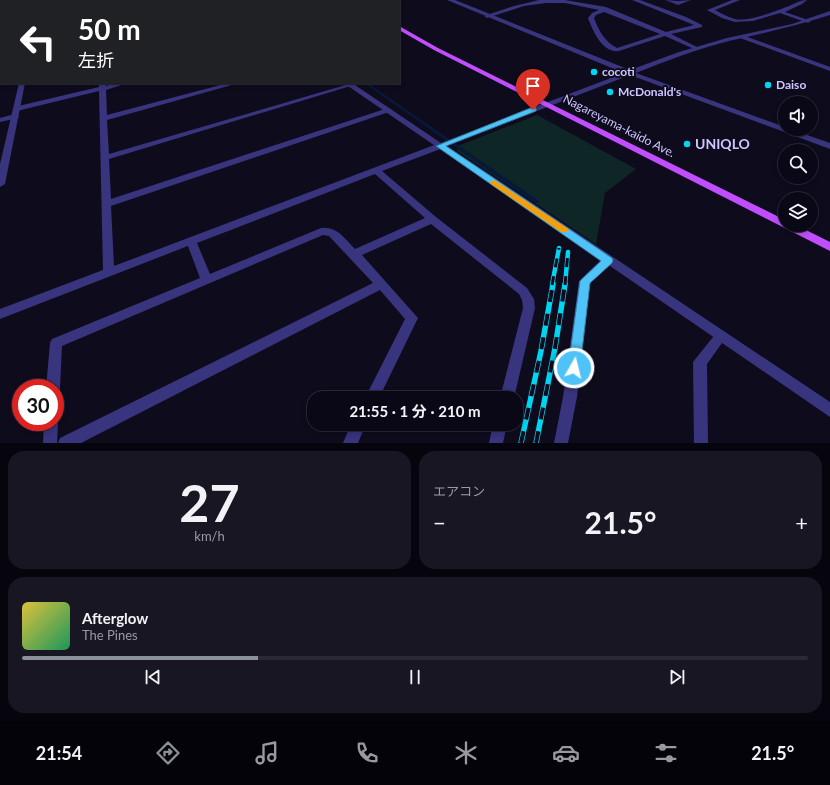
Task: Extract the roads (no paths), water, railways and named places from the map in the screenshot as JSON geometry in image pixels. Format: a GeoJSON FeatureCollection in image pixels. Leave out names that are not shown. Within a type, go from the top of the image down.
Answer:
{"type":"FeatureCollection","features":[{"type":"Feature","properties":{"kind":"main road","name":"Nagareyama-kaido Ave."},"geometry":{"type":"LineString","coordinates":[[400,29],[436,49],[778,221]]}},
{"type":"Feature","properties":{"kind":"main road","name":"Nagareyama-kaido Ave."},"geometry":{"type":"LineString","coordinates":[[800,232],[830,247]]}},
{"type":"Feature","properties":{"kind":"street"},"geometry":{"type":"LineString","coordinates":[[450,0],[630,72],[830,146]]}},
{"type":"Feature","properties":{"kind":"street"},"geometry":{"type":"LineString","coordinates":[[606,9],[594,14],[591,18],[602,41],[617,50],[666,34],[700,26],[684,18],[635,0]]}},
{"type":"Feature","properties":{"kind":"street"},"geometry":{"type":"LineString","coordinates":[[668,0],[678,3],[688,0]]}},
{"type":"Feature","properties":{"kind":"street"},"geometry":{"type":"LineString","coordinates":[[738,0],[710,10],[737,21],[792,7],[804,0]]}},
{"type":"Feature","properties":{"kind":"street"},"geometry":{"type":"LineString","coordinates":[[487,16],[538,2],[579,1],[606,9],[696,48]]}},
{"type":"Feature","properties":{"kind":"street"},"geometry":{"type":"LineString","coordinates":[[778,11],[808,21]]}},
{"type":"Feature","properties":{"kind":"street"},"geometry":{"type":"LineString","coordinates":[[0,314],[696,48],[808,21],[830,13]]}},
{"type":"Feature","properties":{"kind":"street"},"geometry":{"type":"LineString","coordinates":[[742,37],[830,69]]}},
{"type":"Feature","properties":{"kind":"street"},"geometry":{"type":"LineString","coordinates":[[0,184],[22,84]]}},
{"type":"Feature","properties":{"kind":"street"},"geometry":{"type":"LineString","coordinates":[[0,120],[16,112],[103,86],[118,84]]}},
{"type":"Feature","properties":{"kind":"street"},"geometry":{"type":"LineString","coordinates":[[104,118],[232,84]]}},
{"type":"Feature","properties":{"kind":"street"},"geometry":{"type":"LineString","coordinates":[[104,158],[349,84],[830,410]]}},
{"type":"Feature","properties":{"kind":"street"},"geometry":{"type":"LineString","coordinates":[[103,86],[104,158],[109,273]]}},
{"type":"Feature","properties":{"kind":"street"},"geometry":{"type":"LineString","coordinates":[[107,204],[388,111]]}},
{"type":"Feature","properties":{"kind":"street"},"geometry":{"type":"LineString","coordinates":[[375,170],[432,219],[523,291],[528,299],[529,308],[509,391]]}},
{"type":"Feature","properties":{"kind":"street"},"geometry":{"type":"LineString","coordinates":[[354,254],[432,219]]}},
{"type":"Feature","properties":{"kind":"street"},"geometry":{"type":"LineString","coordinates":[[54,379],[56,343],[321,232],[328,231],[354,254],[412,318],[376,391]]}},
{"type":"Feature","properties":{"kind":"street"},"geometry":{"type":"LineString","coordinates":[[191,241],[207,280]]}},
{"type":"Feature","properties":{"kind":"street"},"geometry":{"type":"LineString","coordinates":[[561,443],[570,396],[585,281],[608,260]]}},
{"type":"Feature","properties":{"kind":"street"},"geometry":{"type":"LineString","coordinates":[[65,443],[382,284]]}},
{"type":"Feature","properties":{"kind":"street"},"geometry":{"type":"LineString","coordinates":[[702,443],[700,362],[721,336]]}},
{"type":"Feature","properties":{"kind":"street"},"geometry":{"type":"LineString","coordinates":[[50,443],[51,431]]}},
{"type":"Feature","properties":{"kind":"street"},"geometry":{"type":"LineString","coordinates":[[350,443],[356,431]]}},
{"type":"Feature","properties":{"kind":"street"},"geometry":{"type":"LineString","coordinates":[[496,443],[499,431]]}},
{"type":"Feature","properties":{"kind":"waterway"},"geometry":{"type":"LineString","coordinates":[[367,84],[537,202]]}},
{"type":"Feature","properties":{"kind":"railway"},"geometry":{"type":"LineString","coordinates":[[552,285],[559,248]]}},
{"type":"Feature","properties":{"kind":"railway"},"geometry":{"type":"LineString","coordinates":[[565,285],[568,252]]}},
{"type":"Feature","properties":{"kind":"railway"},"geometry":{"type":"LineString","coordinates":[[521,443],[541,351],[553,284]]}},
{"type":"Feature","properties":{"kind":"railway"},"geometry":{"type":"LineString","coordinates":[[536,443],[555,348],[565,284]]}},
{"type":"Feature","properties":{"kind":"place","name":"cocoti"},"geometry":{"type":"Point","coordinates":[594,72]}},
{"type":"Feature","properties":{"kind":"place","name":"Daiso"},"geometry":{"type":"Point","coordinates":[768,85]}},
{"type":"Feature","properties":{"kind":"place","name":"McDonald's"},"geometry":{"type":"Point","coordinates":[610,92]}},
{"type":"Feature","properties":{"kind":"place","name":"UNIQLO"},"geometry":{"type":"Point","coordinates":[687,144]}}]}
